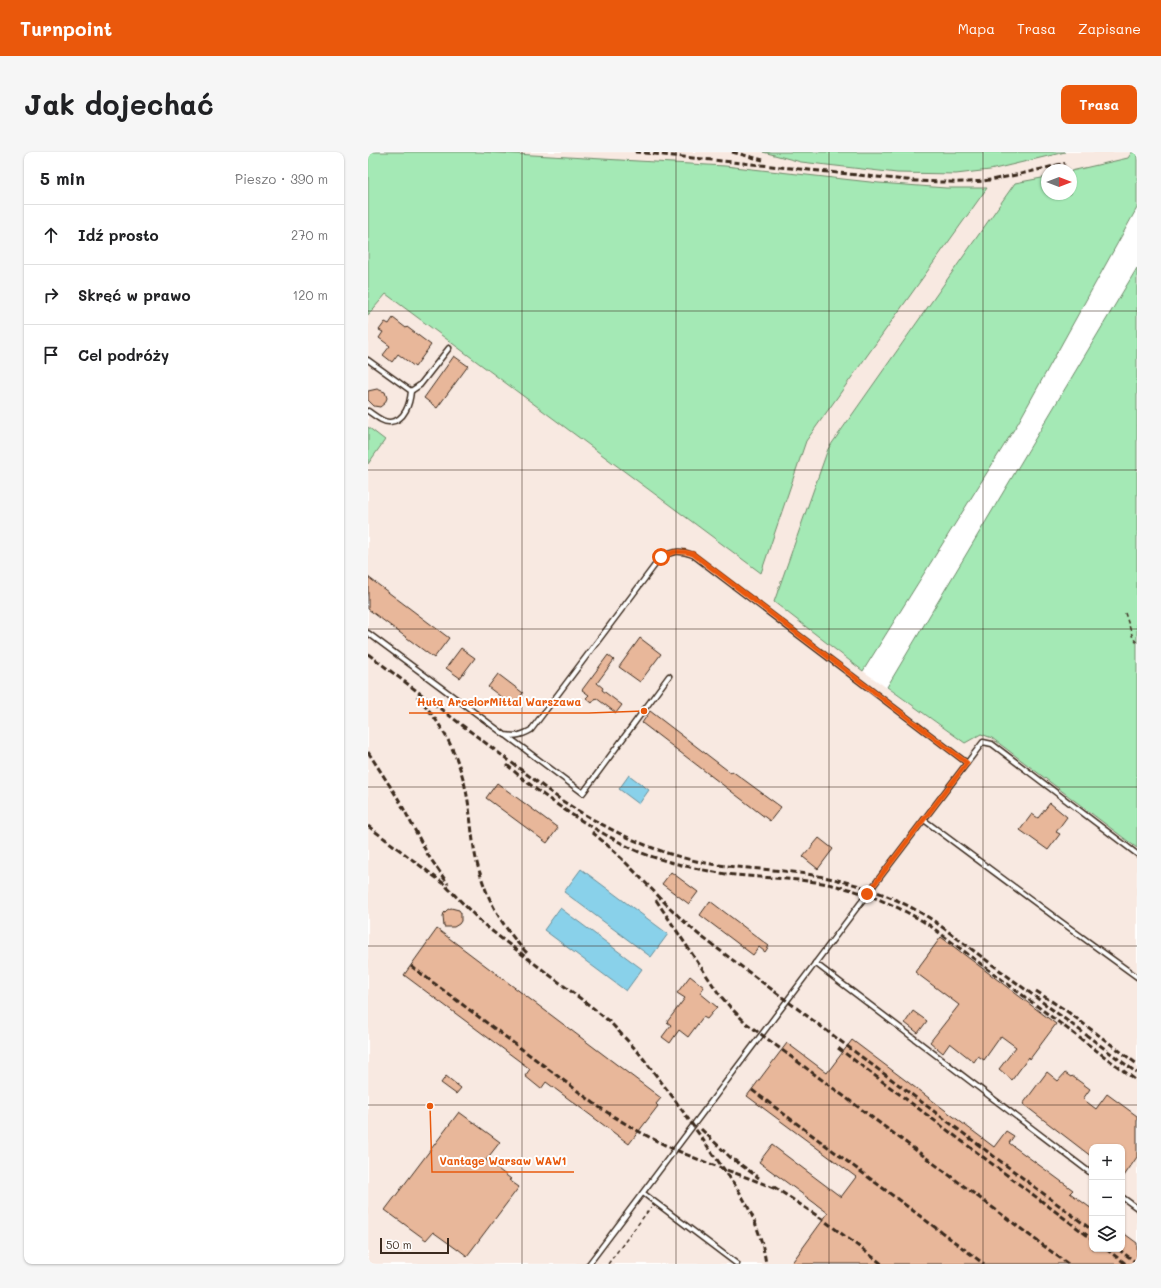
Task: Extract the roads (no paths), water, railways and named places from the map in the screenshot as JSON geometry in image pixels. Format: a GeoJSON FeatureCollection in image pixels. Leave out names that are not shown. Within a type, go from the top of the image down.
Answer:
{"type":"FeatureCollection","features":[{"type":"Feature","properties":{"kind":"lane"},"geometry":{"type":"LineString","coordinates":[[368,411],[383,421],[390,423],[398,420],[407,410],[411,391],[420,385],[449,348]]}},
{"type":"Feature","properties":{"kind":"lane"},"geometry":{"type":"LineString","coordinates":[[368,360],[411,391]]}},
{"type":"Feature","properties":{"kind":"lane"},"geometry":{"type":"LineString","coordinates":[[506,735],[523,735],[531,730],[661,557],[671,552],[682,551],[693,554],[967,763]]}},
{"type":"Feature","properties":{"kind":"lane"},"geometry":{"type":"LineString","coordinates":[[368,633],[583,793],[669,676]]}},
{"type":"Feature","properties":{"kind":"lane"},"geometry":{"type":"LineString","coordinates":[[589,1264],[983,742],[992,744],[1137,854]]}},
{"type":"Feature","properties":{"kind":"lane"},"geometry":{"type":"LineString","coordinates":[[924,820],[1137,977]]}},
{"type":"Feature","properties":{"kind":"lane"},"geometry":{"type":"LineString","coordinates":[[815,963],[1089,1172]]}},
{"type":"Feature","properties":{"kind":"lane"},"geometry":{"type":"LineString","coordinates":[[643,1193],[737,1264]]}},
{"type":"Feature","properties":{"kind":"lane"},"geometry":{"type":"LineString","coordinates":[[1125,1199],[1137,1208]]}},
{"type":"Feature","properties":{"kind":"water"},"geometry":{"type":"Polygon","coordinates":[[[629,775],[649,790],[639,804],[619,789],[629,775]]]}},
{"type":"Feature","properties":{"kind":"water"},"geometry":{"type":"Polygon","coordinates":[[[581,869],[668,934],[651,957],[564,892],[581,869]]]}},
{"type":"Feature","properties":{"kind":"water"},"geometry":{"type":"Polygon","coordinates":[[[560,908],[642,969],[626,991],[544,930],[560,908]]]}},
{"type":"Feature","properties":{"kind":"railway"},"geometry":{"type":"LineString","coordinates":[[635,152],[916,181],[941,182],[983,181],[1065,163]]}},
{"type":"Feature","properties":{"kind":"railway"},"geometry":{"type":"LineString","coordinates":[[732,152],[763,160]]}},
{"type":"Feature","properties":{"kind":"railway"},"geometry":{"type":"LineString","coordinates":[[368,654],[561,800],[609,828],[660,851],[696,861],[830,878],[866,888],[901,902],[934,921],[1137,1073]]}},
{"type":"Feature","properties":{"kind":"railway"},"geometry":{"type":"LineString","coordinates":[[417,696],[444,732],[461,772],[468,801],[477,864],[488,896],[499,917],[513,937],[529,955]]}},
{"type":"Feature","properties":{"kind":"railway"},"geometry":{"type":"LineString","coordinates":[[368,752],[399,800],[428,855],[448,884]]}},
{"type":"Feature","properties":{"kind":"railway"},"geometry":{"type":"LineString","coordinates":[[507,765],[530,785],[567,811],[606,835],[644,854],[697,869],[726,874],[824,883],[871,896],[901,909],[929,925],[1137,1081]]}},
{"type":"Feature","properties":{"kind":"railway"},"geometry":{"type":"LineString","coordinates":[[368,826],[443,883],[482,923],[611,1023],[639,1053],[672,1096],[741,1194],[759,1233],[766,1264]]}},
{"type":"Feature","properties":{"kind":"railway"},"geometry":{"type":"LineString","coordinates":[[592,832],[698,934],[1089,1228]]}},
{"type":"Feature","properties":{"kind":"railway"},"geometry":{"type":"LineString","coordinates":[[656,900],[719,994],[746,1023],[1068,1264]]}},
{"type":"Feature","properties":{"kind":"railway"},"geometry":{"type":"LineString","coordinates":[[411,966],[617,1119],[676,1150],[778,1190]]}},
{"type":"Feature","properties":{"kind":"railway"},"geometry":{"type":"LineString","coordinates":[[1036,991],[1068,1012],[1137,1064]]}},
{"type":"Feature","properties":{"kind":"railway"},"geometry":{"type":"LineString","coordinates":[[838,1048],[1089,1237]]}},
{"type":"Feature","properties":{"kind":"railway"},"geometry":{"type":"LineString","coordinates":[[752,1090],[984,1264]]}},
{"type":"Feature","properties":{"kind":"railway"},"geometry":{"type":"LineString","coordinates":[[701,1129],[730,1157],[759,1178]]}},
{"type":"Feature","properties":{"kind":"railway"},"geometry":{"type":"LineString","coordinates":[[774,1187],[822,1219],[882,1264]]}},
{"type":"Feature","properties":{"kind":"railway"},"geometry":{"type":"LineString","coordinates":[[1110,1252],[1126,1264]]}},
{"type":"Feature","properties":{"kind":"railway"},"geometry":{"type":"LineString","coordinates":[[1122,1252],[1137,1263]]}},
{"type":"Feature","properties":{"kind":"place","name":"Huta ArcelorMittal Warszawa"},"geometry":{"type":"Point","coordinates":[644,711]}},
{"type":"Feature","properties":{"kind":"place","name":"Vantage Warsaw WAW1"},"geometry":{"type":"Point","coordinates":[430,1106]}}]}
